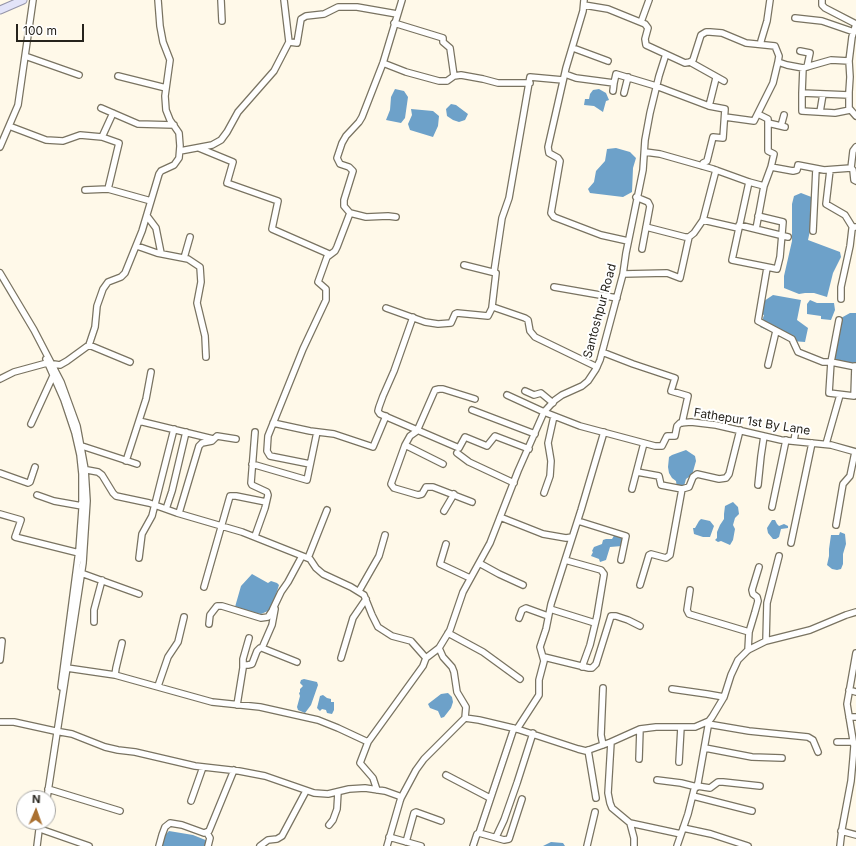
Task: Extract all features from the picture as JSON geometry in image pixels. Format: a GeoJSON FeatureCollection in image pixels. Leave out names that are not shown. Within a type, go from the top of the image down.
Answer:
{"type":"FeatureCollection","features":[{"type":"Feature","properties":{"kind":"main road"},"geometry":{"type":"LineString","coordinates":[[0,10],[7,3],[23,0]]}},
{"type":"Feature","properties":{"kind":"street"},"geometry":{"type":"LineString","coordinates":[[0,147],[18,105],[33,0]]}},
{"type":"Feature","properties":{"kind":"street"},"geometry":{"type":"LineString","coordinates":[[0,379],[14,372],[50,363],[60,365],[89,345],[95,327],[97,306],[103,289],[108,282],[123,276],[137,246],[161,171],[176,163],[179,158],[179,133],[170,120],[166,110],[166,88],[170,60],[160,26],[158,0]]}},
{"type":"Feature","properties":{"kind":"street"},"geometry":{"type":"LineString","coordinates":[[221,0],[222,21]]}},
{"type":"Feature","properties":{"kind":"street"},"geometry":{"type":"LineString","coordinates":[[180,151],[199,148],[221,140],[228,132],[238,112],[274,71],[289,42],[284,0]]}},
{"type":"Feature","properties":{"kind":"street"},"geometry":{"type":"LineString","coordinates":[[396,217],[366,217],[350,213],[344,206],[344,200],[353,171],[349,167],[340,164],[337,158],[346,136],[362,117],[383,63],[402,0]]}},
{"type":"Feature","properties":{"kind":"street"},"geometry":{"type":"LineString","coordinates":[[641,22],[649,0]]}},
{"type":"Feature","properties":{"kind":"street"},"geometry":{"type":"LineString","coordinates":[[761,44],[770,0]]}},
{"type":"Feature","properties":{"kind":"street"},"geometry":{"type":"LineString","coordinates":[[822,0],[822,4],[825,8],[856,24],[849,60],[850,110],[856,116]]}},
{"type":"Feature","properties":{"kind":"street"},"geometry":{"type":"LineString","coordinates":[[628,241],[601,235],[552,215],[551,213],[560,161],[558,158],[549,154],[548,147],[564,77],[584,3],[641,22],[648,26],[646,45],[685,63],[690,62],[716,78],[724,81]]}},
{"type":"Feature","properties":{"kind":"street"},"geometry":{"type":"LineString","coordinates":[[289,42],[297,43],[302,19],[306,16],[324,14],[338,7],[357,7],[397,14]]}},
{"type":"Feature","properties":{"kind":"street"},"geometry":{"type":"LineString","coordinates":[[795,18],[822,21],[854,32]]}},
{"type":"Feature","properties":{"kind":"street"},"geometry":{"type":"LineString","coordinates":[[394,23],[443,38],[443,42],[450,48],[454,76]]}},
{"type":"Feature","properties":{"kind":"street"},"geometry":{"type":"LineString","coordinates":[[690,62],[695,55],[700,38],[706,32],[722,33],[746,43],[775,46],[779,56],[773,83],[754,121],[725,117]]}},
{"type":"Feature","properties":{"kind":"street"},"geometry":{"type":"LineString","coordinates":[[573,48],[608,61]]}},
{"type":"Feature","properties":{"kind":"street"},"geometry":{"type":"LineString","coordinates":[[800,51],[810,53],[805,67],[802,93],[802,111],[835,113],[850,110]]}},
{"type":"Feature","properties":{"kind":"street","name":"Santoshpur Road"},"geometry":{"type":"LineString","coordinates":[[426,658],[439,648],[448,634],[463,592],[490,543],[544,412],[562,395],[582,386],[588,381],[597,367],[623,274],[645,152],[645,140],[656,86],[666,54]]}},
{"type":"Feature","properties":{"kind":"street"},"geometry":{"type":"LineString","coordinates":[[25,56],[79,75]]}},
{"type":"Feature","properties":{"kind":"street"},"geometry":{"type":"LineString","coordinates":[[778,62],[805,67],[831,60],[849,60]]}},
{"type":"Feature","properties":{"kind":"street"},"geometry":{"type":"LineString","coordinates":[[383,63],[406,72],[439,81],[447,81],[454,76],[461,76],[498,83],[530,83]]}},
{"type":"Feature","properties":{"kind":"street"},"geometry":{"type":"LineString","coordinates":[[613,91],[616,74],[656,86],[709,106],[725,109],[723,138],[713,137],[707,161],[703,163],[702,166]]}},
{"type":"Feature","properties":{"kind":"street"},"geometry":{"type":"LineString","coordinates":[[118,76],[166,88]]}},
{"type":"Feature","properties":{"kind":"street"},"geometry":{"type":"LineString","coordinates":[[386,308],[432,324],[448,324],[452,322],[455,314],[457,313],[488,316],[492,307],[496,275],[494,272],[502,218],[509,198],[530,77],[564,77],[614,83]]}},
{"type":"Feature","properties":{"kind":"street"},"geometry":{"type":"LineString","coordinates":[[624,93],[628,77]]}},
{"type":"Feature","properties":{"kind":"street"},"geometry":{"type":"LineString","coordinates":[[709,106],[716,78]]}},
{"type":"Feature","properties":{"kind":"street"},"geometry":{"type":"LineString","coordinates":[[802,93],[849,95]]}},
{"type":"Feature","properties":{"kind":"street"},"geometry":{"type":"LineString","coordinates":[[820,112],[823,94]]}},
{"type":"Feature","properties":{"kind":"street"},"geometry":{"type":"LineString","coordinates":[[101,108],[138,124],[174,125]]}},
{"type":"Feature","properties":{"kind":"street"},"geometry":{"type":"LineString","coordinates":[[102,137],[113,114]]}},
{"type":"Feature","properties":{"kind":"street"},"geometry":{"type":"LineString","coordinates":[[756,229],[764,186],[774,154],[768,151],[768,119],[758,114]]}},
{"type":"Feature","properties":{"kind":"street"},"geometry":{"type":"LineString","coordinates":[[768,123],[783,126],[784,115]]}},
{"type":"Feature","properties":{"kind":"street"},"geometry":{"type":"LineString","coordinates":[[9,126],[46,140],[62,141],[80,135],[102,137],[119,143],[108,189]]}},
{"type":"Feature","properties":{"kind":"street"},"geometry":{"type":"LineString","coordinates":[[856,147],[853,151],[851,168],[853,170],[854,180],[856,181]]}},
{"type":"Feature","properties":{"kind":"street"},"geometry":{"type":"LineString","coordinates":[[199,148],[233,162],[227,183],[278,201],[272,229],[329,254]]}},
{"type":"Feature","properties":{"kind":"street"},"geometry":{"type":"LineString","coordinates":[[645,152],[702,166],[764,186]]}},
{"type":"Feature","properties":{"kind":"street"},"geometry":{"type":"LineString","coordinates":[[771,167],[794,171],[797,170],[798,165],[830,170],[851,168]]}},
{"type":"Feature","properties":{"kind":"street"},"geometry":{"type":"LineString","coordinates":[[813,231],[816,169]]}},
{"type":"Feature","properties":{"kind":"street"},"geometry":{"type":"LineString","coordinates":[[623,274],[667,273],[680,278],[689,237],[694,233],[703,220],[716,170]]}},
{"type":"Feature","properties":{"kind":"street"},"geometry":{"type":"LineString","coordinates":[[830,170],[826,204],[845,215],[854,228],[841,287],[841,299]]}},
{"type":"Feature","properties":{"kind":"street"},"geometry":{"type":"LineString","coordinates":[[749,182],[732,260],[777,269],[780,257],[783,222],[758,216]]}},
{"type":"Feature","properties":{"kind":"street"},"geometry":{"type":"LineString","coordinates":[[85,190],[108,189],[151,201]]}},
{"type":"Feature","properties":{"kind":"street"},"geometry":{"type":"LineString","coordinates":[[636,197],[650,203],[642,249]]}},
{"type":"Feature","properties":{"kind":"street"},"geometry":{"type":"LineString","coordinates":[[310,464],[275,457],[268,454],[268,436],[303,349],[326,300],[326,289],[318,282],[327,257],[335,251],[337,247],[350,213]]}},
{"type":"Feature","properties":{"kind":"street"},"geometry":{"type":"LineString","coordinates":[[147,216],[156,228],[161,253]]}},
{"type":"Feature","properties":{"kind":"street"},"geometry":{"type":"LineString","coordinates":[[703,220],[756,229],[788,237]]}},
{"type":"Feature","properties":{"kind":"street"},"geometry":{"type":"LineString","coordinates":[[646,227],[679,236],[689,237]]}},
{"type":"Feature","properties":{"kind":"street"},"geometry":{"type":"LineString","coordinates":[[184,258],[190,237]]}},
{"type":"Feature","properties":{"kind":"street"},"geometry":{"type":"LineString","coordinates":[[137,246],[157,254],[161,253],[188,259],[200,267],[201,282],[197,302],[205,336],[206,357]]}},
{"type":"Feature","properties":{"kind":"street"},"geometry":{"type":"LineString","coordinates":[[464,265],[494,272]]}},
{"type":"Feature","properties":{"kind":"street"},"geometry":{"type":"LineString","coordinates":[[767,268],[757,319],[760,323],[792,339],[798,352],[802,355],[823,362],[831,362],[855,366],[854,396],[829,393],[831,362],[839,320]]}},
{"type":"Feature","properties":{"kind":"street"},"geometry":{"type":"LineString","coordinates":[[0,273],[66,394],[82,446],[82,506],[79,553],[48,789],[120,811]]}},
{"type":"Feature","properties":{"kind":"street"},"geometry":{"type":"LineString","coordinates":[[0,278],[50,363],[53,376],[64,400],[75,434],[83,469],[87,501],[81,573],[67,668],[45,790]]}},
{"type":"Feature","properties":{"kind":"street"},"geometry":{"type":"LineString","coordinates":[[554,287],[617,298]]}},
{"type":"Feature","properties":{"kind":"street"},"geometry":{"type":"LineString","coordinates":[[492,307],[525,318],[528,320],[530,331],[536,336],[597,367]]}},
{"type":"Feature","properties":{"kind":"street"},"geometry":{"type":"LineString","coordinates":[[413,317],[394,371],[379,407],[378,411],[380,414],[459,448],[465,437],[487,446],[494,436],[529,449]]}},
{"type":"Feature","properties":{"kind":"street"},"geometry":{"type":"LineString","coordinates":[[768,365],[776,331]]}},
{"type":"Feature","properties":{"kind":"street"},"geometry":{"type":"LineString","coordinates":[[89,345],[130,362]]}},
{"type":"Feature","properties":{"kind":"street"},"geometry":{"type":"LineString","coordinates":[[602,352],[675,378],[671,391],[688,396],[682,423]]}},
{"type":"Feature","properties":{"kind":"street"},"geometry":{"type":"LineString","coordinates":[[126,461],[146,400],[151,372]]}},
{"type":"Feature","properties":{"kind":"street"},"geometry":{"type":"LineString","coordinates":[[31,424],[53,376]]}},
{"type":"Feature","properties":{"kind":"street"},"geometry":{"type":"LineString","coordinates":[[472,502],[454,494],[428,487],[424,489],[422,494],[418,495],[392,487],[391,482],[405,445],[410,436],[417,431],[436,389],[443,389],[475,399]]}},
{"type":"Feature","properties":{"kind":"street"},"geometry":{"type":"LineString","coordinates":[[525,391],[534,395],[540,393],[553,403]]}},
{"type":"Feature","properties":{"kind":"street"},"geometry":{"type":"LineString","coordinates":[[826,444],[840,394]]}},
{"type":"Feature","properties":{"kind":"street","name":"Fathepur 1st By Lane"},"geometry":{"type":"LineString","coordinates":[[507,395],[580,426],[655,446],[662,446],[665,437],[675,436],[677,426],[682,423],[691,422],[716,425],[786,440],[826,444],[855,452]]}},
{"type":"Feature","properties":{"kind":"street"},"geometry":{"type":"LineString","coordinates":[[472,410],[534,434]]}},
{"type":"Feature","properties":{"kind":"street"},"geometry":{"type":"LineString","coordinates":[[272,423],[334,434],[373,447],[386,416]]}},
{"type":"Feature","properties":{"kind":"street"},"geometry":{"type":"LineString","coordinates":[[544,493],[550,476],[551,461],[548,443],[554,416]]}},
{"type":"Feature","properties":{"kind":"street"},"geometry":{"type":"LineString","coordinates":[[139,421],[213,438]]}},
{"type":"Feature","properties":{"kind":"street"},"geometry":{"type":"LineString","coordinates":[[794,441],[796,428]]}},
{"type":"Feature","properties":{"kind":"street"},"geometry":{"type":"LineString","coordinates":[[138,558],[142,534],[152,516],[174,429]]}},
{"type":"Feature","properties":{"kind":"street"},"geometry":{"type":"LineString","coordinates":[[637,472],[658,476],[661,485],[682,489],[689,487],[693,477],[697,474],[726,478],[729,474],[740,430]]}},
{"type":"Feature","properties":{"kind":"street"},"geometry":{"type":"LineString","coordinates":[[166,509],[172,491],[186,432]]}},
{"type":"Feature","properties":{"kind":"street"},"geometry":{"type":"LineString","coordinates":[[255,432],[250,483],[267,492],[268,497],[255,536]]}},
{"type":"Feature","properties":{"kind":"street"},"geometry":{"type":"LineString","coordinates":[[252,464],[307,480],[317,432]]}},
{"type":"Feature","properties":{"kind":"street"},"geometry":{"type":"LineString","coordinates":[[473,846],[516,728],[539,695],[539,680],[544,661],[540,647],[546,629],[550,609],[604,432]]}},
{"type":"Feature","properties":{"kind":"street"},"geometry":{"type":"LineString","coordinates":[[179,514],[197,448],[202,443],[212,441],[213,438],[217,436],[236,439]]}},
{"type":"Feature","properties":{"kind":"street"},"geometry":{"type":"LineString","coordinates":[[758,486],[760,456],[764,436]]}},
{"type":"Feature","properties":{"kind":"street"},"geometry":{"type":"LineString","coordinates":[[772,507],[786,440]]}},
{"type":"Feature","properties":{"kind":"street"},"geometry":{"type":"LineString","coordinates":[[632,489],[644,443]]}},
{"type":"Feature","properties":{"kind":"street"},"geometry":{"type":"LineString","coordinates":[[791,543],[812,443]]}},
{"type":"Feature","properties":{"kind":"street"},"geometry":{"type":"LineString","coordinates":[[405,445],[443,464]]}},
{"type":"Feature","properties":{"kind":"street"},"geometry":{"type":"LineString","coordinates":[[82,446],[137,464]]}},
{"type":"Feature","properties":{"kind":"street"},"geometry":{"type":"LineString","coordinates":[[836,525],[843,484],[850,476],[855,461],[855,452]]}},
{"type":"Feature","properties":{"kind":"street"},"geometry":{"type":"LineString","coordinates":[[457,453],[469,462],[514,483]]}},
{"type":"Feature","properties":{"kind":"street"},"geometry":{"type":"LineString","coordinates":[[0,473],[28,483],[30,482],[35,467]]}},
{"type":"Feature","properties":{"kind":"street"},"geometry":{"type":"LineString","coordinates":[[83,469],[98,472],[102,475],[116,496],[154,505],[179,514],[255,536],[305,557],[310,560],[323,574],[359,591],[364,595],[378,626],[392,636],[410,641],[426,658],[423,666],[368,742],[360,763],[373,778],[378,790]]}},
{"type":"Feature","properties":{"kind":"street"},"geometry":{"type":"LineString","coordinates":[[640,585],[649,555],[651,554],[666,558],[670,555],[682,489]]}},
{"type":"Feature","properties":{"kind":"street"},"geometry":{"type":"LineString","coordinates":[[444,511],[454,494]]}},
{"type":"Feature","properties":{"kind":"street"},"geometry":{"type":"LineString","coordinates":[[37,495],[54,501],[82,506]]}},
{"type":"Feature","properties":{"kind":"street"},"geometry":{"type":"LineString","coordinates":[[204,587],[230,496],[232,495],[266,502]]}},
{"type":"Feature","properties":{"kind":"street"},"geometry":{"type":"LineString","coordinates":[[209,624],[210,615],[217,606],[222,606],[264,618],[270,614],[305,557],[327,510]]}},
{"type":"Feature","properties":{"kind":"street"},"geometry":{"type":"LineString","coordinates":[[0,514],[21,520],[15,537],[79,553]]}},
{"type":"Feature","properties":{"kind":"street"},"geometry":{"type":"LineString","coordinates":[[500,517],[543,534],[566,538],[572,537]]}},
{"type":"Feature","properties":{"kind":"street"},"geometry":{"type":"LineString","coordinates":[[578,521],[626,536],[621,560]]}},
{"type":"Feature","properties":{"kind":"street"},"geometry":{"type":"LineString","coordinates":[[359,591],[379,556],[385,535]]}},
{"type":"Feature","properties":{"kind":"street"},"geometry":{"type":"LineString","coordinates":[[446,544],[440,564],[470,578]]}},
{"type":"Feature","properties":{"kind":"street"},"geometry":{"type":"LineString","coordinates":[[766,641],[768,600],[779,556]]}},
{"type":"Feature","properties":{"kind":"street"},"geometry":{"type":"LineString","coordinates":[[565,560],[603,572],[604,580],[595,623],[582,667]]}},
{"type":"Feature","properties":{"kind":"street"},"geometry":{"type":"LineString","coordinates":[[479,563],[524,585]]}},
{"type":"Feature","properties":{"kind":"street"},"geometry":{"type":"LineString","coordinates":[[759,567],[752,590],[753,594],[768,600]]}},
{"type":"Feature","properties":{"kind":"street"},"geometry":{"type":"LineString","coordinates":[[81,573],[139,594]]}},
{"type":"Feature","properties":{"kind":"street"},"geometry":{"type":"LineString","coordinates":[[94,622],[94,610],[102,580]]}},
{"type":"Feature","properties":{"kind":"street"},"geometry":{"type":"LineString","coordinates":[[690,590],[686,610],[689,614],[749,632]]}},
{"type":"Feature","properties":{"kind":"street"},"geometry":{"type":"LineString","coordinates":[[748,650],[749,632],[756,612],[758,597]]}},
{"type":"Feature","properties":{"kind":"street"},"geometry":{"type":"LineString","coordinates":[[341,658],[354,618],[366,599]]}},
{"type":"Feature","properties":{"kind":"street"},"geometry":{"type":"LineString","coordinates":[[243,665],[252,664],[258,649],[262,648],[272,625],[275,604]]}},
{"type":"Feature","properties":{"kind":"street"},"geometry":{"type":"LineString","coordinates":[[519,618],[522,610],[526,608],[548,616]]}},
{"type":"Feature","properties":{"kind":"street"},"geometry":{"type":"LineString","coordinates":[[550,609],[595,623]]}},
{"type":"Feature","properties":{"kind":"street"},"geometry":{"type":"LineString","coordinates":[[677,846],[692,796],[697,786],[705,748],[708,722],[724,697],[738,660],[748,650],[766,641],[810,630],[846,614],[856,612]]}},
{"type":"Feature","properties":{"kind":"street"},"geometry":{"type":"LineString","coordinates":[[544,657],[582,667],[594,667],[611,616],[628,620],[640,626]]}},
{"type":"Feature","properties":{"kind":"street"},"geometry":{"type":"LineString","coordinates":[[158,686],[168,657],[178,642],[184,617]]}},
{"type":"Feature","properties":{"kind":"street"},"geometry":{"type":"LineString","coordinates":[[448,634],[483,652],[520,679]]}},
{"type":"Feature","properties":{"kind":"street"},"geometry":{"type":"LineString","coordinates":[[237,705],[242,683],[244,654],[249,638]]}},
{"type":"Feature","properties":{"kind":"street"},"geometry":{"type":"LineString","coordinates":[[0,660],[2,640]]}},
{"type":"Feature","properties":{"kind":"street"},"geometry":{"type":"LineString","coordinates":[[115,675],[122,643]]}},
{"type":"Feature","properties":{"kind":"street"},"geometry":{"type":"LineString","coordinates":[[262,648],[297,662]]}},
{"type":"Feature","properties":{"kind":"street"},"geometry":{"type":"LineString","coordinates":[[387,846],[401,798],[416,770],[424,759],[465,718],[466,707],[458,692],[454,672],[452,667],[443,657],[439,648]]}},
{"type":"Feature","properties":{"kind":"street"},"geometry":{"type":"LineString","coordinates":[[840,846],[841,831],[854,764],[853,742],[847,704],[856,654]]}},
{"type":"Feature","properties":{"kind":"street"},"geometry":{"type":"LineString","coordinates":[[67,668],[115,675],[212,702],[266,708],[318,720],[368,742]]}},
{"type":"Feature","properties":{"kind":"street"},"geometry":{"type":"LineString","coordinates":[[603,688],[601,735],[603,745]]}},
{"type":"Feature","properties":{"kind":"street"},"geometry":{"type":"LineString","coordinates":[[672,689],[724,697]]}},
{"type":"Feature","properties":{"kind":"street"},"geometry":{"type":"LineString","coordinates":[[849,690],[856,692]]}},
{"type":"Feature","properties":{"kind":"street"},"geometry":{"type":"LineString","coordinates":[[849,717],[856,717]]}},
{"type":"Feature","properties":{"kind":"street"},"geometry":{"type":"LineString","coordinates":[[465,718],[516,728],[578,749],[588,750],[640,729],[656,726],[695,727],[708,722],[749,730],[808,737],[813,740],[818,752]]}},
{"type":"Feature","properties":{"kind":"street"},"geometry":{"type":"LineString","coordinates":[[0,722],[14,722],[72,734],[105,747],[118,750],[203,767],[234,770],[265,776],[322,794],[359,788],[392,793],[401,798]]}},
{"type":"Feature","properties":{"kind":"street"},"geometry":{"type":"LineString","coordinates":[[678,762],[681,727]]}},
{"type":"Feature","properties":{"kind":"street"},"geometry":{"type":"LineString","coordinates":[[639,758],[640,729]]}},
{"type":"Feature","properties":{"kind":"street"},"geometry":{"type":"LineString","coordinates":[[496,837],[518,783],[533,733]]}},
{"type":"Feature","properties":{"kind":"street"},"geometry":{"type":"LineString","coordinates":[[611,742],[608,776],[610,803],[612,808],[630,823],[681,834]]}},
{"type":"Feature","properties":{"kind":"street"},"geometry":{"type":"LineString","coordinates":[[837,742],[853,742]]}},
{"type":"Feature","properties":{"kind":"street"},"geometry":{"type":"LineString","coordinates":[[705,748],[752,757],[782,758]]}},
{"type":"Feature","properties":{"kind":"street"},"geometry":{"type":"LineString","coordinates":[[588,750],[596,798]]}},
{"type":"Feature","properties":{"kind":"street"},"geometry":{"type":"LineString","coordinates":[[191,801],[203,767]]}},
{"type":"Feature","properties":{"kind":"street"},"geometry":{"type":"LineString","coordinates":[[207,833],[234,770]]}},
{"type":"Feature","properties":{"kind":"street"},"geometry":{"type":"LineString","coordinates":[[446,775],[490,798]]}},
{"type":"Feature","properties":{"kind":"street"},"geometry":{"type":"LineString","coordinates":[[657,780],[680,782],[710,788],[718,782],[760,786]]}},
{"type":"Feature","properties":{"kind":"street"},"geometry":{"type":"LineString","coordinates":[[260,846],[268,840],[277,839],[282,836],[306,790]]}},
{"type":"Feature","properties":{"kind":"street"},"geometry":{"type":"LineString","coordinates":[[329,825],[338,809],[338,792]]}},
{"type":"Feature","properties":{"kind":"street"},"geometry":{"type":"LineString","coordinates":[[692,796],[752,811]]}},
{"type":"Feature","properties":{"kind":"street"},"geometry":{"type":"LineString","coordinates":[[479,833],[504,840],[509,839],[522,799]]}},
{"type":"Feature","properties":{"kind":"street"},"geometry":{"type":"LineString","coordinates":[[587,846],[595,812]]}},
{"type":"Feature","properties":{"kind":"street"},"geometry":{"type":"LineString","coordinates":[[406,842],[414,813],[441,820]]}},
{"type":"Feature","properties":{"kind":"street"},"geometry":{"type":"LineString","coordinates":[[159,846],[165,827],[170,823],[182,825],[207,833]]}},
{"type":"Feature","properties":{"kind":"street"},"geometry":{"type":"LineString","coordinates":[[630,823],[634,838],[634,846]]}},
{"type":"Feature","properties":{"kind":"street"},"geometry":{"type":"LineString","coordinates":[[683,828],[710,834],[748,846]]}},
{"type":"Feature","properties":{"kind":"street"},"geometry":{"type":"LineString","coordinates":[[37,846],[39,830]]}},
{"type":"Feature","properties":{"kind":"street"},"geometry":{"type":"LineString","coordinates":[[40,846],[43,830],[89,846]]}},
{"type":"Feature","properties":{"kind":"street"},"geometry":{"type":"LineString","coordinates":[[841,831],[856,835]]}},
{"type":"Feature","properties":{"kind":"street"},"geometry":{"type":"LineString","coordinates":[[207,833],[210,838],[208,846]]}},
{"type":"Feature","properties":{"kind":"street"},"geometry":{"type":"LineString","coordinates":[[389,836],[421,846]]}},
{"type":"Feature","properties":{"kind":"water"},"geometry":{"type":"Polygon","coordinates":[[[395,89],[404,91],[408,97],[405,118],[401,123],[386,120],[390,110],[391,97],[395,89]]]}},
{"type":"Feature","properties":{"kind":"water"},"geometry":{"type":"Polygon","coordinates":[[[599,89],[606,93],[609,100],[606,101],[603,112],[594,106],[584,105],[585,99],[589,99],[593,90],[599,89]]]}},
{"type":"Feature","properties":{"kind":"water"},"geometry":{"type":"Polygon","coordinates":[[[451,104],[456,105],[468,114],[465,120],[459,122],[447,116],[446,109],[451,104]]]}},
{"type":"Feature","properties":{"kind":"water"},"geometry":{"type":"Polygon","coordinates":[[[411,109],[433,111],[439,116],[438,126],[433,137],[410,130],[408,124],[412,115],[411,109]]]}},
{"type":"Feature","properties":{"kind":"water"},"geometry":{"type":"Polygon","coordinates":[[[616,148],[630,152],[636,158],[633,168],[632,192],[623,197],[590,193],[588,189],[594,182],[596,171],[605,161],[607,149],[616,148]]]}},
{"type":"Feature","properties":{"kind":"water"},"geometry":{"type":"Polygon","coordinates":[[[801,193],[814,198],[813,217],[808,240],[840,252],[841,257],[833,273],[827,297],[814,293],[799,294],[784,288],[784,276],[792,241],[792,204],[794,196],[801,193]]]}},
{"type":"Feature","properties":{"kind":"water"},"geometry":{"type":"Polygon","coordinates":[[[773,295],[801,300],[797,320],[808,328],[805,342],[792,341],[760,327],[764,315],[761,314],[764,301],[773,295]]]}},
{"type":"Feature","properties":{"kind":"water"},"geometry":{"type":"Polygon","coordinates":[[[810,300],[817,303],[834,303],[835,310],[831,320],[821,319],[821,316],[807,314],[807,304],[810,300]]]}},
{"type":"Feature","properties":{"kind":"water"},"geometry":{"type":"Polygon","coordinates":[[[850,313],[856,313],[856,364],[832,360],[841,318],[850,313]]]}},
{"type":"Feature","properties":{"kind":"water"},"geometry":{"type":"Polygon","coordinates":[[[686,450],[695,456],[696,461],[692,475],[686,479],[684,486],[677,488],[676,481],[669,473],[669,457],[686,450]]]}},
{"type":"Feature","properties":{"kind":"water"},"geometry":{"type":"Polygon","coordinates":[[[733,502],[738,507],[739,514],[735,518],[733,525],[735,529],[733,540],[730,545],[715,540],[717,538],[717,532],[720,525],[724,519],[725,506],[733,502]]]}},
{"type":"Feature","properties":{"kind":"water"},"geometry":{"type":"Polygon","coordinates":[[[701,519],[710,521],[714,526],[710,537],[703,537],[694,534],[693,528],[695,528],[701,519]]]}},
{"type":"Feature","properties":{"kind":"water"},"geometry":{"type":"Polygon","coordinates":[[[772,520],[775,520],[779,526],[784,524],[788,526],[788,528],[781,529],[779,537],[776,539],[773,539],[768,533],[767,528],[772,520]]]}},
{"type":"Feature","properties":{"kind":"water"},"geometry":{"type":"Polygon","coordinates":[[[840,532],[845,534],[846,544],[843,554],[843,564],[841,569],[837,570],[832,569],[827,565],[831,535],[839,535],[840,532]]]}},
{"type":"Feature","properties":{"kind":"water"},"geometry":{"type":"Polygon","coordinates":[[[615,534],[623,536],[622,546],[610,547],[606,560],[600,562],[599,559],[591,556],[594,547],[602,544],[603,540],[612,539],[615,534]]]}},
{"type":"Feature","properties":{"kind":"water"},"geometry":{"type":"Polygon","coordinates":[[[252,574],[268,583],[271,581],[279,585],[274,601],[268,611],[261,614],[235,607],[241,586],[252,574]]]}},
{"type":"Feature","properties":{"kind":"water"},"geometry":{"type":"Polygon","coordinates":[[[304,679],[317,682],[318,685],[311,705],[305,713],[298,710],[297,707],[300,689],[303,686],[300,683],[301,680],[304,679]]]}},
{"type":"Feature","properties":{"kind":"water"},"geometry":{"type":"Polygon","coordinates":[[[448,693],[452,697],[453,702],[451,708],[444,717],[441,718],[438,711],[430,708],[428,704],[441,694],[448,693]]]}},
{"type":"Feature","properties":{"kind":"water"},"geometry":{"type":"Polygon","coordinates":[[[323,695],[331,699],[331,702],[334,702],[334,710],[332,714],[327,713],[326,710],[322,709],[320,711],[317,708],[320,696],[323,695]]]}},
{"type":"Feature","properties":{"kind":"water"},"geometry":{"type":"Polygon","coordinates":[[[169,831],[193,835],[208,841],[207,846],[161,846],[166,834],[169,831]]]}},
{"type":"Feature","properties":{"kind":"water"},"geometry":{"type":"Polygon","coordinates":[[[551,842],[563,843],[565,846],[543,846],[551,842]]]}}]}
